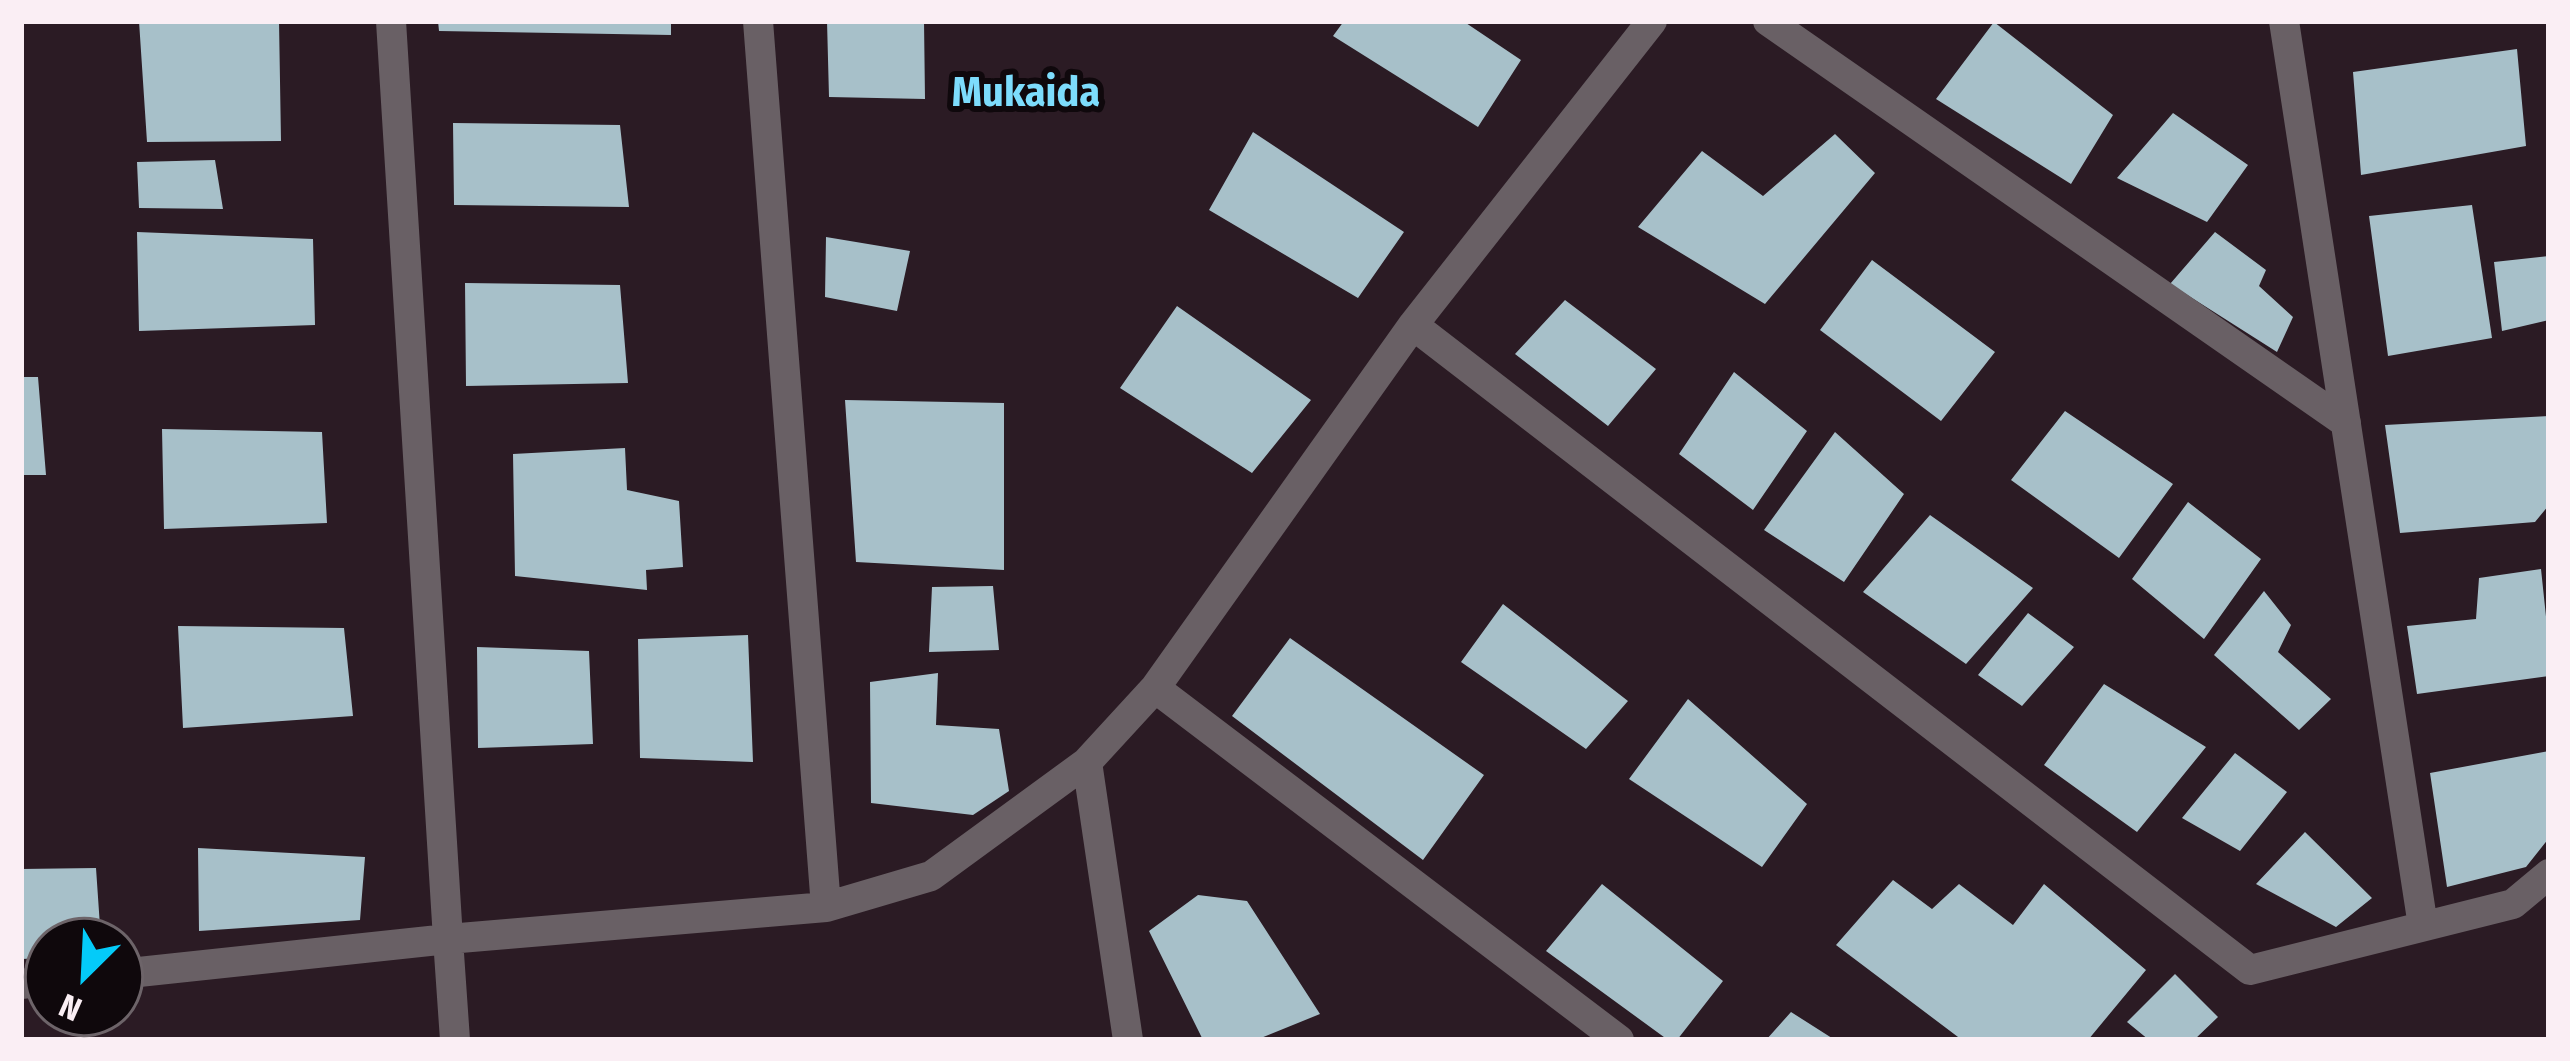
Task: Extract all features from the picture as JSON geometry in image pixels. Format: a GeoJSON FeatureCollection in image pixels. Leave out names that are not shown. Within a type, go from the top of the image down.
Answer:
{"type":"FeatureCollection","features":[{"type":"Feature","properties":{"kind":"street"},"geometry":{"type":"LineString","coordinates":[[392,21],[455,1040]]}},
{"type":"Feature","properties":{"kind":"street"},"geometry":{"type":"LineString","coordinates":[[758,21],[826,907]]}},
{"type":"Feature","properties":{"kind":"street"},"geometry":{"type":"LineString","coordinates":[[144,971],[448,939],[826,907],[931,876],[1087,761],[1155,688],[1413,325],[1652,21]]}},
{"type":"Feature","properties":{"kind":"street"},"geometry":{"type":"LineString","coordinates":[[1768,21],[2346,424]]}},
{"type":"Feature","properties":{"kind":"street"},"geometry":{"type":"LineString","coordinates":[[2284,21],[2422,926]]}},
{"type":"Feature","properties":{"kind":"street"},"geometry":{"type":"LineString","coordinates":[[1413,325],[2250,970],[2513,904],[2549,874]]}},
{"type":"Feature","properties":{"kind":"street"},"geometry":{"type":"LineString","coordinates":[[1155,688],[1619,1040]]}},
{"type":"Feature","properties":{"kind":"street"},"geometry":{"type":"LineString","coordinates":[[1087,761],[1127,1040]]}},
{"type":"Feature","properties":{"kind":"building"},"geometry":{"type":"Polygon","coordinates":[[[139,21],[279,21],[281,141],[147,142],[139,21]]]}},
{"type":"Feature","properties":{"kind":"building"},"geometry":{"type":"Polygon","coordinates":[[[438,21],[671,21],[671,35],[439,31],[438,21]]]}},
{"type":"Feature","properties":{"kind":"building"},"geometry":{"type":"Polygon","coordinates":[[[827,21],[924,21],[925,99],[829,97],[827,21]]]}},
{"type":"Feature","properties":{"kind":"building"},"geometry":{"type":"Polygon","coordinates":[[[1344,21],[1463,21],[1521,60],[1478,127],[1333,36],[1344,21]]]}},
{"type":"Feature","properties":{"kind":"building"},"geometry":{"type":"Polygon","coordinates":[[[1994,22],[2113,115],[2071,184],[1936,99],[1994,22]]]}},
{"type":"Feature","properties":{"kind":"building"},"geometry":{"type":"Polygon","coordinates":[[[2517,49],[2526,146],[2361,175],[2353,72],[2517,49]]]}},
{"type":"Feature","properties":{"kind":"building"},"geometry":{"type":"Polygon","coordinates":[[[2173,113],[2248,165],[2207,222],[2117,178],[2173,113]]]}},
{"type":"Feature","properties":{"kind":"building"},"geometry":{"type":"Polygon","coordinates":[[[453,123],[620,125],[629,207],[454,205],[453,123]]]}},
{"type":"Feature","properties":{"kind":"building"},"geometry":{"type":"Polygon","coordinates":[[[1253,132],[1404,232],[1358,298],[1209,210],[1253,132]]]}},
{"type":"Feature","properties":{"kind":"building"},"geometry":{"type":"Polygon","coordinates":[[[1835,134],[1875,173],[1765,304],[1638,227],[1702,151],[1763,196],[1835,134]]]}},
{"type":"Feature","properties":{"kind":"building"},"geometry":{"type":"Polygon","coordinates":[[[215,160],[223,209],[139,208],[137,162],[215,160]]]}},
{"type":"Feature","properties":{"kind":"building"},"geometry":{"type":"Polygon","coordinates":[[[2472,205],[2492,338],[2388,356],[2369,216],[2472,205]]]}},
{"type":"Feature","properties":{"kind":"building"},"geometry":{"type":"Polygon","coordinates":[[[137,232],[313,239],[315,325],[139,331],[137,232]]]}},
{"type":"Feature","properties":{"kind":"building"},"geometry":{"type":"Polygon","coordinates":[[[2215,232],[2266,270],[2259,286],[2293,317],[2277,352],[2170,284],[2215,232]]]}},
{"type":"Feature","properties":{"kind":"building"},"geometry":{"type":"Polygon","coordinates":[[[826,237],[910,251],[897,311],[825,297],[826,237]]]}},
{"type":"Feature","properties":{"kind":"building"},"geometry":{"type":"Polygon","coordinates":[[[2549,256],[2549,320],[2502,331],[2494,262],[2549,256]]]}},
{"type":"Feature","properties":{"kind":"building"},"geometry":{"type":"Polygon","coordinates":[[[1872,260],[1995,352],[1941,421],[1820,330],[1872,260]]]}},
{"type":"Feature","properties":{"kind":"building"},"geometry":{"type":"Polygon","coordinates":[[[465,283],[620,285],[628,383],[466,386],[465,283]]]}},
{"type":"Feature","properties":{"kind":"building"},"geometry":{"type":"Polygon","coordinates":[[[1565,300],[1656,369],[1608,426],[1515,354],[1565,300]]]}},
{"type":"Feature","properties":{"kind":"building"},"geometry":{"type":"Polygon","coordinates":[[[1177,306],[1311,400],[1252,473],[1120,388],[1177,306]]]}},
{"type":"Feature","properties":{"kind":"building"},"geometry":{"type":"Polygon","coordinates":[[[1734,372],[1807,431],[1753,510],[1679,454],[1734,372]]]}},
{"type":"Feature","properties":{"kind":"building"},"geometry":{"type":"Polygon","coordinates":[[[21,377],[38,377],[46,475],[21,475],[21,377]]]}},
{"type":"Feature","properties":{"kind":"building"},"geometry":{"type":"Polygon","coordinates":[[[845,400],[1004,403],[1004,570],[856,562],[845,400]]]}},
{"type":"Feature","properties":{"kind":"building"},"geometry":{"type":"Polygon","coordinates":[[[2065,411],[2173,484],[2119,558],[2011,480],[2065,411]]]}},
{"type":"Feature","properties":{"kind":"building"},"geometry":{"type":"Polygon","coordinates":[[[2549,416],[2549,505],[2535,522],[2400,533],[2385,425],[2549,416]]]}},
{"type":"Feature","properties":{"kind":"building"},"geometry":{"type":"Polygon","coordinates":[[[162,429],[322,432],[327,523],[164,529],[162,429]]]}},
{"type":"Feature","properties":{"kind":"building"},"geometry":{"type":"Polygon","coordinates":[[[1835,432],[1904,494],[1844,582],[1764,530],[1835,432]]]}},
{"type":"Feature","properties":{"kind":"building"},"geometry":{"type":"Polygon","coordinates":[[[625,448],[627,490],[679,501],[683,567],[646,570],[647,590],[515,576],[513,454],[625,448]]]}},
{"type":"Feature","properties":{"kind":"building"},"geometry":{"type":"Polygon","coordinates":[[[2188,502],[2261,559],[2204,639],[2132,579],[2188,502]]]}},
{"type":"Feature","properties":{"kind":"building"},"geometry":{"type":"Polygon","coordinates":[[[1930,515],[2033,588],[1966,664],[1863,592],[1930,515]]]}},
{"type":"Feature","properties":{"kind":"building"},"geometry":{"type":"Polygon","coordinates":[[[2541,569],[2549,676],[2417,694],[2407,626],[2476,619],[2479,578],[2541,569]]]}},
{"type":"Feature","properties":{"kind":"building"},"geometry":{"type":"Polygon","coordinates":[[[993,586],[999,650],[929,652],[932,587],[993,586]]]}},
{"type":"Feature","properties":{"kind":"building"},"geometry":{"type":"Polygon","coordinates":[[[2264,591],[2291,625],[2278,652],[2331,699],[2299,730],[2214,655],[2264,591]]]}},
{"type":"Feature","properties":{"kind":"building"},"geometry":{"type":"Polygon","coordinates":[[[1503,604],[1628,701],[1586,749],[1461,662],[1503,604]]]}},
{"type":"Feature","properties":{"kind":"building"},"geometry":{"type":"Polygon","coordinates":[[[2028,613],[2074,647],[2022,706],[1978,675],[2028,613]]]}},
{"type":"Feature","properties":{"kind":"building"},"geometry":{"type":"Polygon","coordinates":[[[178,626],[344,628],[353,716],[183,728],[178,626]]]}},
{"type":"Feature","properties":{"kind":"building"},"geometry":{"type":"Polygon","coordinates":[[[748,635],[753,762],[640,758],[638,639],[748,635]]]}},
{"type":"Feature","properties":{"kind":"building"},"geometry":{"type":"Polygon","coordinates":[[[1290,638],[1484,775],[1423,860],[1232,716],[1290,638]]]}},
{"type":"Feature","properties":{"kind":"building"},"geometry":{"type":"Polygon","coordinates":[[[477,647],[589,651],[593,744],[478,748],[477,647]]]}},
{"type":"Feature","properties":{"kind":"building"},"geometry":{"type":"Polygon","coordinates":[[[938,673],[936,725],[999,729],[1009,791],[973,815],[871,803],[870,682],[938,673]]]}},
{"type":"Feature","properties":{"kind":"building"},"geometry":{"type":"Polygon","coordinates":[[[2104,684],[2206,747],[2137,832],[2044,765],[2104,684]]]}},
{"type":"Feature","properties":{"kind":"building"},"geometry":{"type":"Polygon","coordinates":[[[1688,699],[1807,804],[1762,867],[1629,779],[1688,699]]]}},
{"type":"Feature","properties":{"kind":"building"},"geometry":{"type":"Polygon","coordinates":[[[2549,751],[2549,838],[2526,867],[2447,887],[2430,773],[2549,751]]]}},
{"type":"Feature","properties":{"kind":"building"},"geometry":{"type":"Polygon","coordinates":[[[2235,753],[2287,792],[2240,851],[2182,818],[2235,753]]]}},
{"type":"Feature","properties":{"kind":"building"},"geometry":{"type":"Polygon","coordinates":[[[2305,832],[2372,898],[2336,927],[2256,884],[2305,832]]]}},
{"type":"Feature","properties":{"kind":"building"},"geometry":{"type":"Polygon","coordinates":[[[198,848],[365,857],[360,920],[199,931],[198,848]]]}},
{"type":"Feature","properties":{"kind":"building"},"geometry":{"type":"Polygon","coordinates":[[[96,868],[99,917],[24,917],[21,959],[21,869],[96,868]]]}},
{"type":"Feature","properties":{"kind":"building"},"geometry":{"type":"Polygon","coordinates":[[[1893,880],[1932,909],[1959,884],[2013,925],[2044,884],[2146,970],[2088,1040],[1962,1040],[1836,945],[1893,880]]]}},
{"type":"Feature","properties":{"kind":"building"},"geometry":{"type":"Polygon","coordinates":[[[1602,884],[1723,981],[1677,1040],[1668,1040],[1546,951],[1602,884]]]}},
{"type":"Feature","properties":{"kind":"building"},"geometry":{"type":"Polygon","coordinates":[[[1198,895],[1247,901],[1320,1014],[1256,1040],[1203,1040],[1149,931],[1198,895]]]}},
{"type":"Feature","properties":{"kind":"building"},"geometry":{"type":"Polygon","coordinates":[[[2175,974],[2218,1017],[2194,1040],[2149,1040],[2127,1022],[2175,974]]]}},
{"type":"Feature","properties":{"kind":"building"},"geometry":{"type":"Polygon","coordinates":[[[1791,1012],[1835,1040],[1766,1040],[1791,1012]]]}},
{"type":"Feature","properties":{"kind":"district","name":"Mukaida"},"geometry":{"type":"Point","coordinates":[1026,94]}}]}
